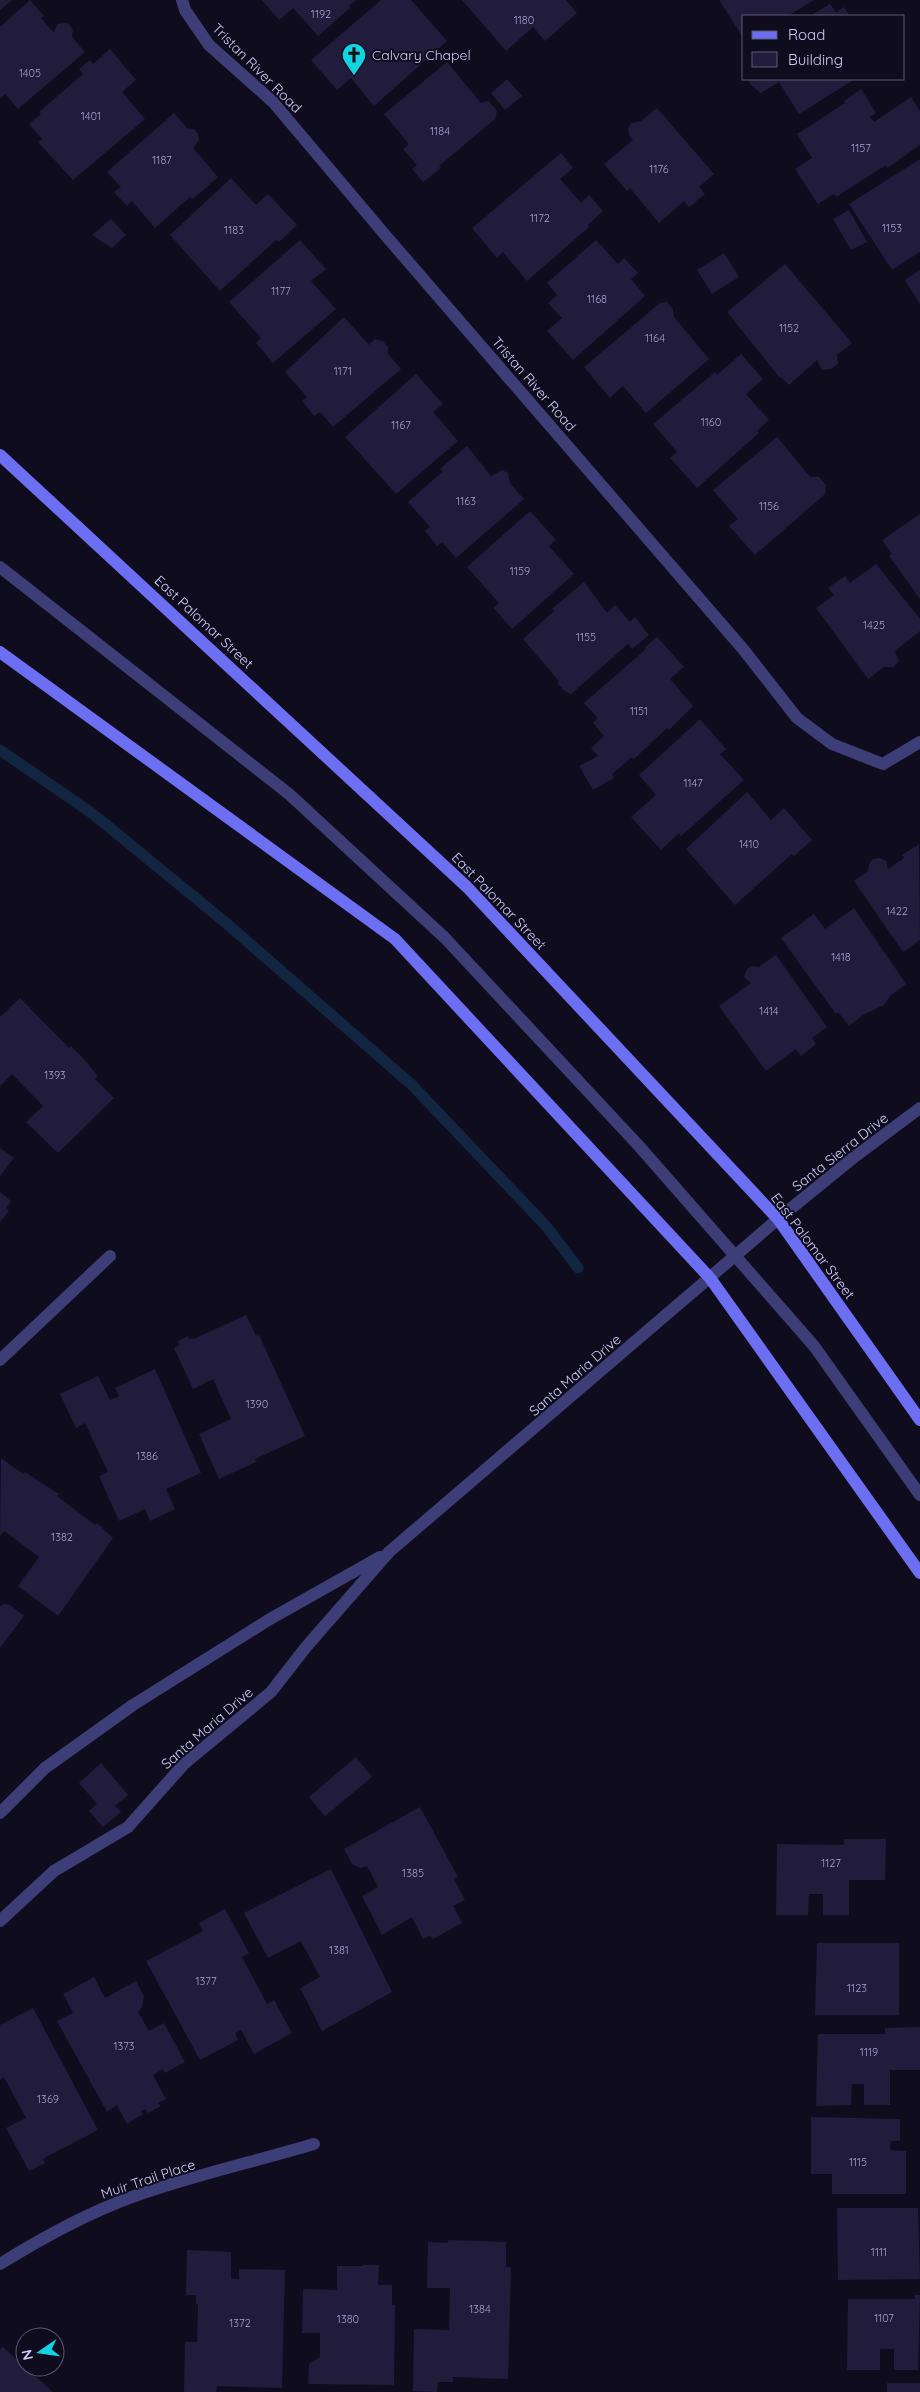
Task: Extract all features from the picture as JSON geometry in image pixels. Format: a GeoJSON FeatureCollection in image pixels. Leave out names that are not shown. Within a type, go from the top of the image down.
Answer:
{"type":"FeatureCollection","features":[{"type":"Feature","properties":{"kind":"main road","name":"East Palomar Street"},"geometry":{"type":"LineString","coordinates":[[0,454],[467,887],[778,1219],[920,1420]]}},
{"type":"Feature","properties":{"kind":"main road"},"geometry":{"type":"LineString","coordinates":[[0,652],[395,939],[710,1278],[920,1574]]}},
{"type":"Feature","properties":{"kind":"street","name":"Tristan River Road"},"geometry":{"type":"LineString","coordinates":[[182,0],[185,10],[209,45],[273,102],[386,236],[743,649],[797,718],[832,744],[883,764],[920,742]]}},
{"type":"Feature","properties":{"kind":"street"},"geometry":{"type":"LineString","coordinates":[[0,567],[289,794],[445,938],[639,1146],[814,1346],[920,1495]]}},
{"type":"Feature","properties":{"kind":"street","name":"Santa Sierra Drive"},"geometry":{"type":"LineString","coordinates":[[778,1219],[920,1108]]}},
{"type":"Feature","properties":{"kind":"street","name":"Santa Maria Drive"},"geometry":{"type":"LineString","coordinates":[[0,1921],[54,1871],[128,1827],[184,1764],[271,1692],[306,1647],[389,1552],[778,1219]]}},
{"type":"Feature","properties":{"kind":"street"},"geometry":{"type":"LineString","coordinates":[[0,1360],[110,1256]]}},
{"type":"Feature","properties":{"kind":"street","name":"Santa Maria Drive"},"geometry":{"type":"LineString","coordinates":[[0,1813],[45,1768],[133,1705],[270,1619],[389,1552]]}},
{"type":"Feature","properties":{"kind":"street","name":"Muir Trail Place"},"geometry":{"type":"LineString","coordinates":[[0,2264],[34,2243],[82,2218],[132,2197],[314,2144]]}},
{"type":"Feature","properties":{"kind":"building"},"geometry":{"type":"Polygon","coordinates":[[[0,0],[12,0],[0,10],[0,0]]]}},
{"type":"Feature","properties":{"kind":"building"},"geometry":{"type":"Polygon","coordinates":[[[30,0],[44,16],[41,18],[54,33],[57,24],[68,23],[73,30],[72,37],[85,52],[18,109],[5,94],[0,99],[0,27],[30,0]]]}},
{"type":"Feature","properties":{"kind":"building"},"geometry":{"type":"Polygon","coordinates":[[[262,0],[356,0],[349,6],[350,8],[318,36],[293,8],[279,20],[262,0]]]}},
{"type":"Feature","properties":{"kind":"building"},"geometry":{"type":"Polygon","coordinates":[[[381,0],[411,0],[447,41],[374,106],[351,78],[337,90],[311,60],[381,0]]]}},
{"type":"Feature","properties":{"kind":"building"},"geometry":{"type":"Polygon","coordinates":[[[462,0],[566,0],[577,13],[545,41],[533,27],[506,51],[462,0]]]}},
{"type":"Feature","properties":{"kind":"building"},"geometry":{"type":"Polygon","coordinates":[[[719,0],[814,0],[790,15],[742,15],[742,36],[719,0]]]}},
{"type":"Feature","properties":{"kind":"building"},"geometry":{"type":"Polygon","coordinates":[[[830,4],[836,12],[844,7],[849,15],[812,15],[830,4]]]}},
{"type":"Feature","properties":{"kind":"building"},"geometry":{"type":"Polygon","coordinates":[[[110,49],[136,80],[122,92],[145,119],[73,180],[38,142],[42,139],[29,124],[41,114],[39,112],[83,74],[79,69],[90,60],[93,64],[110,49]]]}},
{"type":"Feature","properties":{"kind":"building"},"geometry":{"type":"Polygon","coordinates":[[[447,62],[481,103],[489,101],[497,111],[495,119],[439,166],[441,168],[423,182],[412,169],[417,165],[403,149],[409,144],[384,114],[447,62]]]}},
{"type":"Feature","properties":{"kind":"building"},"geometry":{"type":"Polygon","coordinates":[[[507,79],[522,96],[505,110],[491,93],[507,79]]]}},
{"type":"Feature","properties":{"kind":"building"},"geometry":{"type":"Polygon","coordinates":[[[748,80],[853,80],[799,114],[779,82],[761,93],[748,80]]]}},
{"type":"Feature","properties":{"kind":"building"},"geometry":{"type":"Polygon","coordinates":[[[861,89],[876,113],[870,117],[874,122],[911,97],[920,111],[920,145],[887,168],[886,165],[836,197],[834,194],[818,204],[795,169],[812,158],[797,134],[845,103],[844,101],[861,89]]]}},
{"type":"Feature","properties":{"kind":"building"},"geometry":{"type":"Polygon","coordinates":[[[657,108],[714,174],[699,187],[705,194],[689,207],[684,201],[659,223],[630,188],[627,191],[604,164],[633,140],[629,135],[628,128],[631,123],[641,121],[657,108]]]}},
{"type":"Feature","properties":{"kind":"building"},"geometry":{"type":"Polygon","coordinates":[[[174,113],[187,128],[194,129],[198,134],[199,140],[193,148],[218,177],[193,199],[190,197],[155,228],[132,201],[127,206],[114,192],[121,187],[107,172],[174,113]]]}},
{"type":"Feature","properties":{"kind":"building"},"geometry":{"type":"Polygon","coordinates":[[[561,153],[573,168],[560,179],[581,203],[589,195],[603,211],[588,225],[589,227],[527,281],[503,252],[497,258],[472,228],[561,153]]]}},
{"type":"Feature","properties":{"kind":"building"},"geometry":{"type":"Polygon","coordinates":[[[920,159],[920,252],[892,270],[849,204],[920,159]]]}},
{"type":"Feature","properties":{"kind":"building"},"geometry":{"type":"Polygon","coordinates":[[[231,178],[256,205],[268,194],[297,225],[279,242],[276,240],[220,291],[170,235],[231,178]]]}},
{"type":"Feature","properties":{"kind":"building"},"geometry":{"type":"Polygon","coordinates":[[[849,210],[867,242],[851,250],[833,219],[849,210]]]}},
{"type":"Feature","properties":{"kind":"building"},"geometry":{"type":"Polygon","coordinates":[[[111,219],[126,235],[112,248],[92,235],[111,219]]]}},
{"type":"Feature","properties":{"kind":"building"},"geometry":{"type":"Polygon","coordinates":[[[300,240],[326,269],[311,281],[336,309],[273,363],[256,343],[261,338],[229,302],[300,240]]]}},
{"type":"Feature","properties":{"kind":"building"},"geometry":{"type":"Polygon","coordinates":[[[596,240],[618,264],[624,258],[638,273],[631,279],[645,296],[573,360],[547,331],[562,318],[548,303],[557,295],[547,283],[596,240]]]}},
{"type":"Feature","properties":{"kind":"building"},"geometry":{"type":"Polygon","coordinates":[[[724,253],[739,277],[712,294],[697,270],[724,253]]]}},
{"type":"Feature","properties":{"kind":"building"},"geometry":{"type":"Polygon","coordinates":[[[785,264],[852,343],[837,355],[838,364],[831,369],[822,370],[817,360],[789,385],[780,378],[727,312],[785,264]]]}},
{"type":"Feature","properties":{"kind":"building"},"geometry":{"type":"Polygon","coordinates":[[[920,270],[920,304],[905,280],[920,270]]]}},
{"type":"Feature","properties":{"kind":"building"},"geometry":{"type":"Polygon","coordinates":[[[667,302],[673,309],[674,317],[709,359],[646,413],[623,386],[610,398],[584,367],[660,303],[667,302]]]}},
{"type":"Feature","properties":{"kind":"building"},"geometry":{"type":"Polygon","coordinates":[[[344,317],[369,345],[375,339],[383,341],[388,347],[388,354],[401,369],[333,427],[320,412],[314,416],[302,401],[307,397],[285,372],[344,317]]]}},
{"type":"Feature","properties":{"kind":"building"},"geometry":{"type":"Polygon","coordinates":[[[741,354],[763,379],[746,394],[769,420],[757,431],[759,433],[697,488],[670,458],[677,452],[653,424],[715,372],[717,375],[741,354]]]}},
{"type":"Feature","properties":{"kind":"building"},"geometry":{"type":"Polygon","coordinates":[[[416,374],[443,404],[433,412],[458,441],[396,494],[345,437],[416,374]]]}},
{"type":"Feature","properties":{"kind":"building"},"geometry":{"type":"Polygon","coordinates":[[[777,437],[811,477],[819,477],[826,485],[825,494],[755,555],[729,526],[738,519],[713,490],[777,437]]]}},
{"type":"Feature","properties":{"kind":"building"},"geometry":{"type":"Polygon","coordinates":[[[467,446],[491,476],[502,470],[508,473],[510,483],[524,499],[456,558],[442,542],[437,546],[425,531],[430,527],[408,502],[443,471],[440,469],[467,446]]]}},
{"type":"Feature","properties":{"kind":"building"},"geometry":{"type":"Polygon","coordinates":[[[530,511],[556,540],[549,546],[574,574],[512,629],[494,608],[499,603],[467,567],[530,511]]]}},
{"type":"Feature","properties":{"kind":"building"},"geometry":{"type":"Polygon","coordinates":[[[920,514],[920,599],[889,556],[892,554],[882,540],[920,514]]]}},
{"type":"Feature","properties":{"kind":"building"},"geometry":{"type":"Polygon","coordinates":[[[876,564],[920,619],[920,631],[895,651],[899,661],[894,667],[884,667],[868,679],[816,608],[834,595],[828,588],[845,576],[850,583],[876,564]]]}},
{"type":"Feature","properties":{"kind":"building"},"geometry":{"type":"Polygon","coordinates":[[[584,582],[607,613],[615,605],[630,622],[635,617],[649,635],[632,649],[628,644],[571,694],[558,684],[558,680],[523,639],[554,611],[552,609],[584,582]]]}},
{"type":"Feature","properties":{"kind":"building"},"geometry":{"type":"Polygon","coordinates":[[[657,637],[684,667],[670,679],[693,706],[669,730],[667,728],[634,759],[632,757],[612,774],[614,778],[593,790],[579,766],[598,756],[591,748],[604,736],[593,723],[598,718],[584,703],[646,649],[644,648],[657,637]]]}},
{"type":"Feature","properties":{"kind":"building"},"geometry":{"type":"Polygon","coordinates":[[[700,719],[726,749],[720,754],[744,780],[681,836],[679,833],[661,850],[631,817],[656,795],[639,775],[700,719]]]}},
{"type":"Feature","properties":{"kind":"building"},"geometry":{"type":"Polygon","coordinates":[[[747,792],[771,820],[784,808],[812,840],[794,856],[792,854],[735,905],[686,849],[747,792]]]}},
{"type":"Feature","properties":{"kind":"building"},"geometry":{"type":"Polygon","coordinates":[[[919,844],[920,940],[903,952],[854,881],[868,871],[869,864],[873,859],[880,858],[886,861],[888,869],[904,858],[902,855],[919,844]]]}},
{"type":"Feature","properties":{"kind":"building"},"geometry":{"type":"Polygon","coordinates":[[[854,908],[906,984],[891,995],[884,1005],[863,1015],[849,1026],[838,1012],[836,1014],[781,938],[814,914],[825,929],[854,908]]]}},
{"type":"Feature","properties":{"kind":"building"},"geometry":{"type":"Polygon","coordinates":[[[776,955],[827,1027],[812,1038],[816,1044],[801,1056],[796,1049],[766,1071],[719,1006],[751,983],[744,977],[747,969],[751,966],[759,967],[776,955]]]}},
{"type":"Feature","properties":{"kind":"building"},"geometry":{"type":"Polygon","coordinates":[[[20,998],[69,1048],[71,1046],[81,1056],[98,1076],[95,1079],[114,1098],[58,1153],[26,1122],[43,1106],[12,1074],[0,1086],[0,1017],[20,998]]]}},
{"type":"Feature","properties":{"kind":"building"},"geometry":{"type":"Polygon","coordinates":[[[0,1148],[14,1158],[0,1176],[0,1148]]]}},
{"type":"Feature","properties":{"kind":"building"},"geometry":{"type":"Polygon","coordinates":[[[0,1192],[11,1201],[6,1208],[9,1211],[0,1222],[0,1192]]]}},
{"type":"Feature","properties":{"kind":"building"},"geometry":{"type":"Polygon","coordinates":[[[246,1315],[256,1336],[259,1335],[305,1436],[255,1459],[256,1462],[219,1479],[199,1434],[231,1419],[213,1379],[193,1389],[174,1348],[180,1345],[178,1341],[188,1336],[190,1339],[196,1338],[246,1315]]]}},
{"type":"Feature","properties":{"kind":"building"},"geometry":{"type":"Polygon","coordinates":[[[155,1369],[201,1473],[166,1489],[175,1509],[150,1521],[145,1509],[119,1521],[99,1476],[108,1472],[85,1423],[76,1428],[60,1394],[98,1376],[110,1400],[119,1396],[115,1388],[155,1369]]]}},
{"type":"Feature","properties":{"kind":"building"},"geometry":{"type":"Polygon","coordinates":[[[1,1458],[23,1474],[25,1472],[59,1494],[57,1496],[95,1525],[97,1523],[113,1538],[58,1616],[18,1586],[39,1557],[4,1531],[0,1536],[1,1458]]]}},
{"type":"Feature","properties":{"kind":"building"},"geometry":{"type":"Polygon","coordinates":[[[4,1604],[10,1605],[24,1616],[0,1648],[0,1606],[4,1604]]]}},
{"type":"Feature","properties":{"kind":"building"},"geometry":{"type":"Polygon","coordinates":[[[356,1757],[372,1777],[325,1816],[309,1797],[356,1757]]]}},
{"type":"Feature","properties":{"kind":"building"},"geometry":{"type":"Polygon","coordinates":[[[101,1763],[128,1795],[115,1806],[121,1812],[103,1827],[89,1811],[97,1804],[79,1783],[101,1763]]]}},
{"type":"Feature","properties":{"kind":"building"},"geometry":{"type":"Polygon","coordinates":[[[420,1807],[458,1877],[454,1879],[465,1900],[453,1906],[462,1923],[433,1939],[430,1936],[423,1939],[412,1917],[382,1935],[362,1896],[378,1887],[367,1866],[360,1868],[352,1864],[344,1849],[420,1807]]]}},
{"type":"Feature","properties":{"kind":"building"},"geometry":{"type":"Polygon","coordinates":[[[844,1839],[886,1839],[885,1880],[849,1880],[849,1915],[823,1915],[823,1894],[809,1894],[808,1915],[776,1915],[777,1844],[844,1845],[844,1839]]]}},
{"type":"Feature","properties":{"kind":"building"},"geometry":{"type":"Polygon","coordinates":[[[331,1869],[392,1992],[322,2031],[300,1988],[320,1977],[301,1941],[268,1958],[244,1913],[331,1869]]]}},
{"type":"Feature","properties":{"kind":"building"},"geometry":{"type":"Polygon","coordinates":[[[225,1909],[249,1953],[242,1957],[267,2004],[274,2000],[292,2033],[254,2054],[241,2030],[235,2033],[238,2040],[200,2060],[146,1961],[203,1931],[199,1923],[225,1909]]]}},
{"type":"Feature","properties":{"kind":"building"},"geometry":{"type":"Polygon","coordinates":[[[817,1943],[899,1943],[899,2015],[815,2015],[817,1943]]]}},
{"type":"Feature","properties":{"kind":"building"},"geometry":{"type":"Polygon","coordinates":[[[94,1977],[105,1998],[136,1981],[144,1996],[142,2007],[138,2012],[149,2031],[164,2023],[185,2062],[165,2073],[163,2069],[153,2075],[166,2099],[158,2103],[161,2106],[148,2113],[145,2109],[141,2111],[143,2114],[127,2124],[117,2105],[107,2112],[57,2021],[73,2013],[63,1994],[94,1977]]]}},
{"type":"Feature","properties":{"kind":"building"},"geometry":{"type":"Polygon","coordinates":[[[33,2008],[98,2130],[48,2156],[43,2159],[45,2163],[29,2171],[6,2128],[26,2118],[4,2077],[0,2080],[0,2025],[33,2008]]]}},
{"type":"Feature","properties":{"kind":"building"},"geometry":{"type":"Polygon","coordinates":[[[920,2027],[920,2070],[890,2070],[890,2105],[864,2105],[864,2084],[852,2084],[851,2105],[816,2106],[818,2034],[885,2034],[885,2028],[920,2027]]]}},
{"type":"Feature","properties":{"kind":"building"},"geometry":{"type":"Polygon","coordinates":[[[811,2117],[900,2119],[900,2141],[891,2141],[890,2150],[906,2151],[906,2194],[832,2194],[832,2174],[811,2174],[811,2117]]]}},
{"type":"Feature","properties":{"kind":"building"},"geometry":{"type":"Polygon","coordinates":[[[837,2208],[918,2208],[920,2279],[838,2280],[837,2208]]]}},
{"type":"Feature","properties":{"kind":"building"},"geometry":{"type":"Polygon","coordinates":[[[448,2240],[506,2242],[506,2267],[511,2267],[508,2379],[453,2377],[453,2382],[438,2382],[437,2392],[413,2391],[414,2329],[449,2330],[450,2288],[427,2288],[428,2242],[448,2243],[448,2240]]]}},
{"type":"Feature","properties":{"kind":"building"},"geometry":{"type":"Polygon","coordinates":[[[187,2250],[231,2252],[231,2279],[239,2279],[239,2269],[285,2270],[282,2388],[217,2386],[216,2392],[184,2392],[185,2342],[197,2342],[198,2304],[196,2304],[196,2295],[186,2295],[187,2250]]]}},
{"type":"Feature","properties":{"kind":"building"},"geometry":{"type":"Polygon","coordinates":[[[379,2265],[378,2285],[392,2285],[392,2305],[395,2305],[394,2385],[308,2384],[309,2364],[320,2357],[320,2333],[302,2333],[303,2289],[337,2290],[337,2266],[379,2265]]]}},
{"type":"Feature","properties":{"kind":"building"},"geometry":{"type":"Polygon","coordinates":[[[914,2295],[920,2295],[918,2370],[894,2370],[894,2349],[880,2349],[880,2370],[847,2370],[848,2299],[915,2299],[914,2295]]]}},
{"type":"Feature","properties":{"kind":"building"},"geometry":{"type":"Polygon","coordinates":[[[3,2347],[15,2358],[15,2377],[36,2377],[53,2392],[0,2392],[0,2350],[3,2347]]]}},
{"type":"Feature","properties":{"kind":"building"},"geometry":{"type":"Polygon","coordinates":[[[887,2383],[920,2383],[920,2392],[887,2392],[887,2383]]]}},
{"type":"Feature","properties":{"kind":"waterway"},"geometry":{"type":"LineString","coordinates":[[0,750],[93,814],[226,923],[412,1085],[546,1226],[578,1268]]}},
{"type":"Feature","properties":{"kind":"place","name":"Calvary Chapel"},"geometry":{"type":"Point","coordinates":[354,76]}}]}
